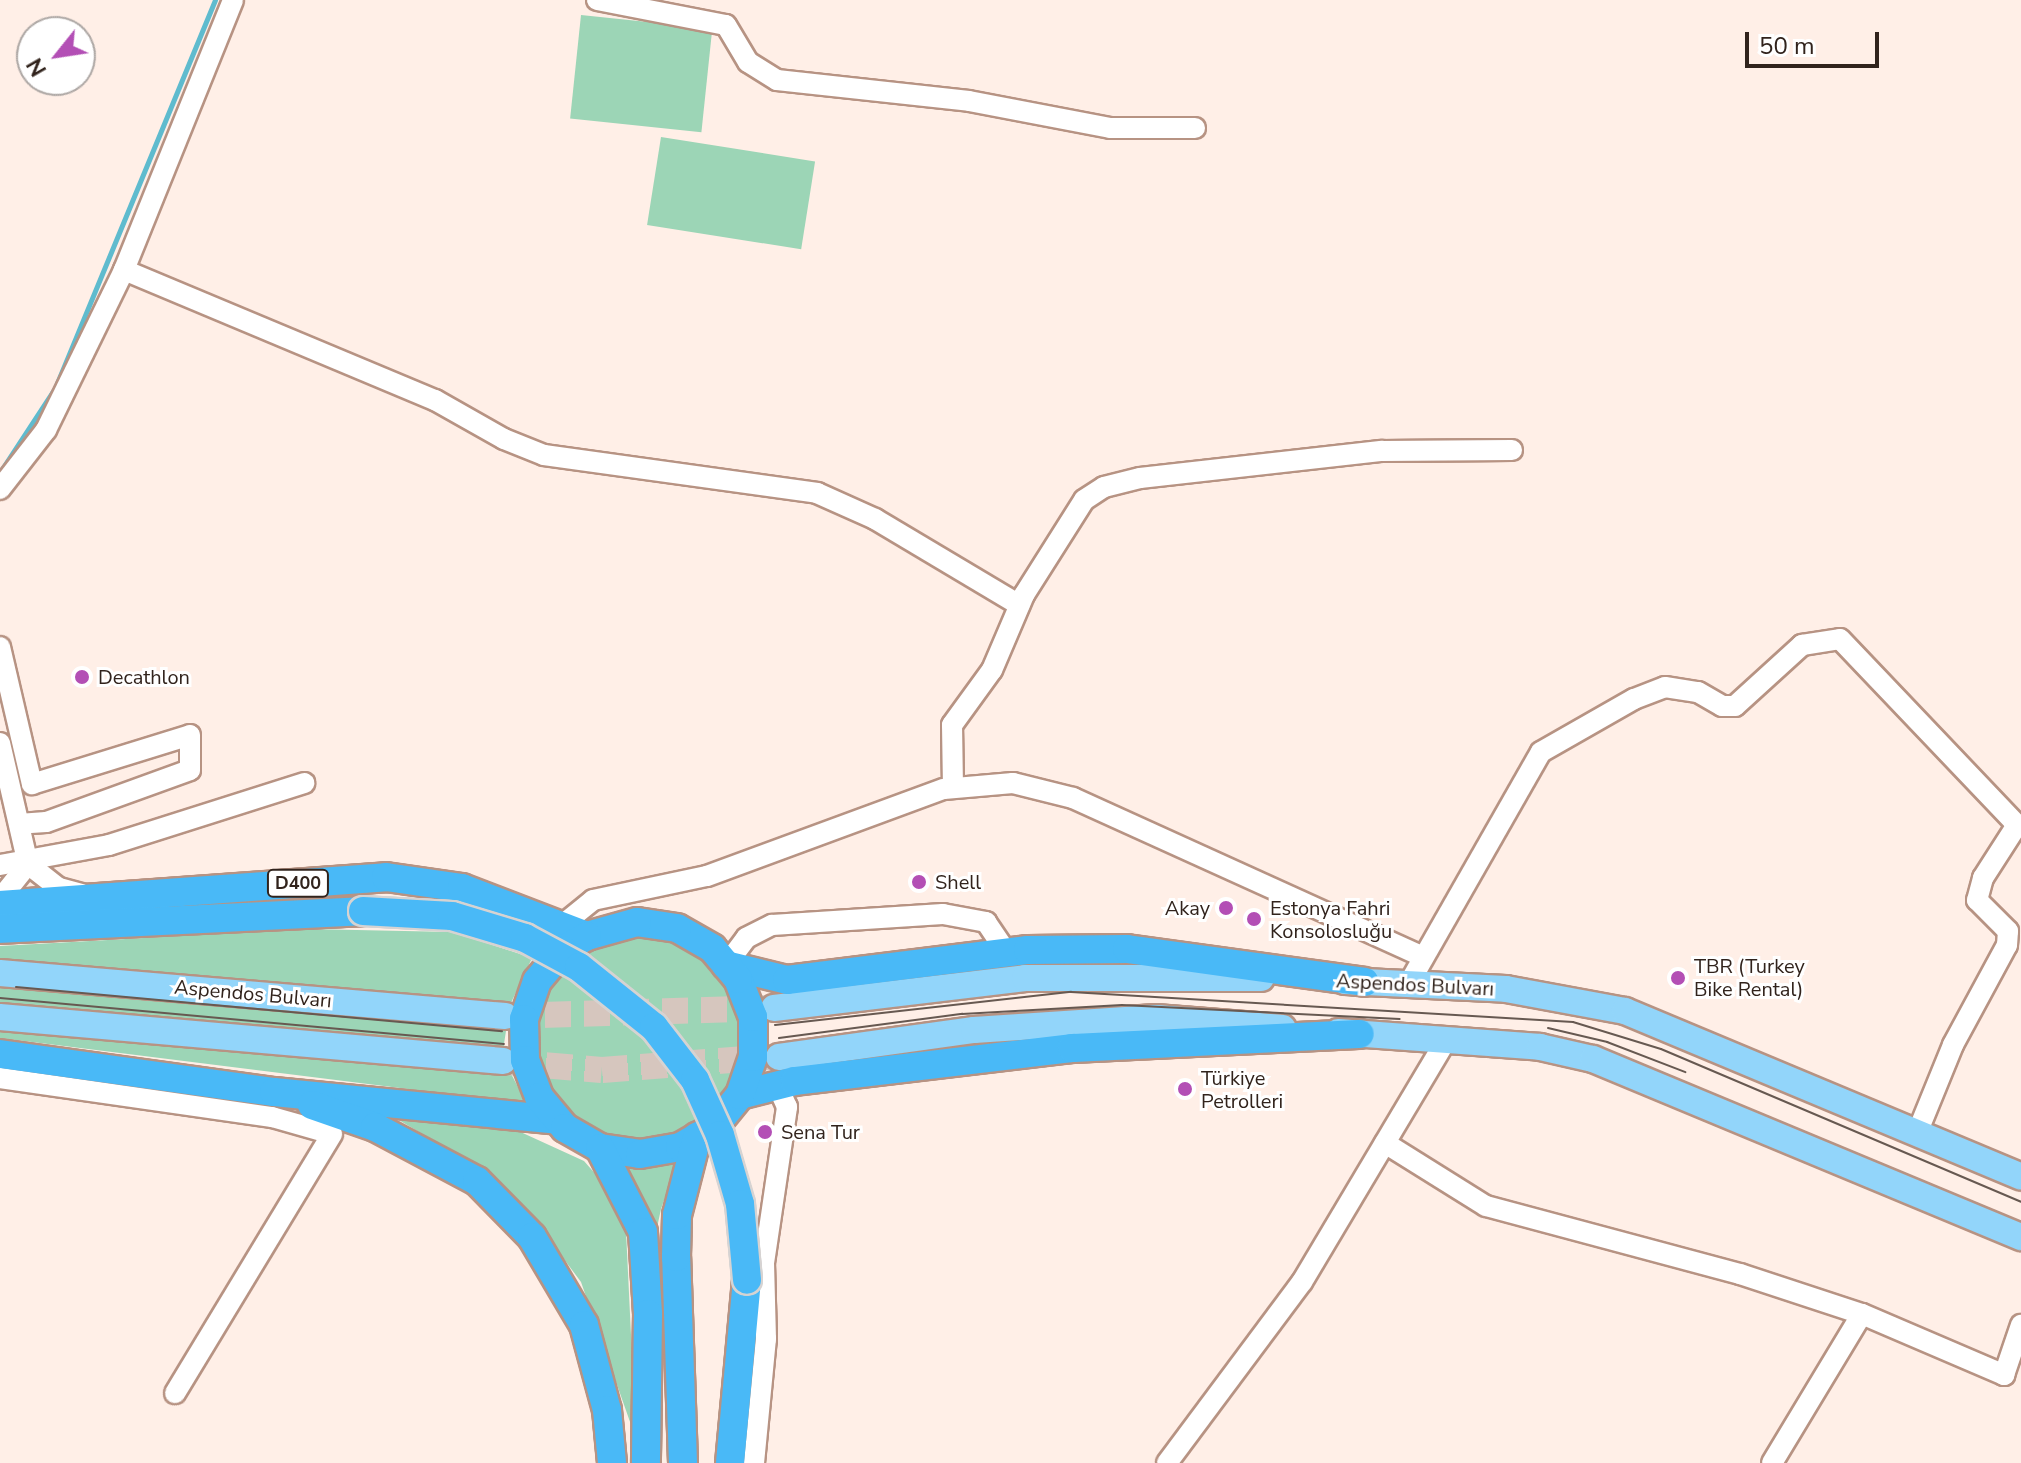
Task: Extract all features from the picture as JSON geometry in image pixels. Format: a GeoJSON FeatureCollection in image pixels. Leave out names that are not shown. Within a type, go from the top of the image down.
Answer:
{"type":"FeatureCollection","features":[{"type":"Feature","properties":{"kind":"highway","name":"D400"},"geometry":{"type":"LineString","coordinates":[[0,902],[386,877],[462,888],[574,931]]}},
{"type":"Feature","properties":{"kind":"highway"},"geometry":{"type":"LineString","coordinates":[[0,929],[363,911],[452,916],[525,938],[579,967],[654,1027],[695,1080],[720,1135],[740,1204],[747,1280],[730,1463]]}},
{"type":"Feature","properties":{"kind":"highway"},"geometry":{"type":"LineString","coordinates":[[637,922],[677,928],[712,948],[726,965],[738,979],[753,1017],[753,1057],[740,1095],[714,1127],[680,1147],[640,1154],[600,1148],[558,1120],[539,1097],[525,1060],[524,1019],[537,981],[563,950],[574,931],[637,922]]}},
{"type":"Feature","properties":{"kind":"highway"},"geometry":{"type":"LineString","coordinates":[[726,965],[787,980],[1007,953],[1127,949],[1365,982]]}},
{"type":"Feature","properties":{"kind":"highway"},"geometry":{"type":"LineString","coordinates":[[740,1095],[777,1085],[1072,1048],[1360,1034]]}},
{"type":"Feature","properties":{"kind":"highway"},"geometry":{"type":"LineString","coordinates":[[0,1054],[274,1092],[558,1120]]}},
{"type":"Feature","properties":{"kind":"highway"},"geometry":{"type":"LineString","coordinates":[[274,1092],[375,1127],[477,1181],[532,1237],[584,1325],[607,1410],[612,1463]]}},
{"type":"Feature","properties":{"kind":"highway"},"geometry":{"type":"LineString","coordinates":[[683,1463],[677,1215],[697,1137]]}},
{"type":"Feature","properties":{"kind":"highway"},"geometry":{"type":"LineString","coordinates":[[600,1148],[643,1232],[648,1314],[646,1463]]}},
{"type":"Feature","properties":{"kind":"main road","name":"Aspendos Bulvarı"},"geometry":{"type":"LineString","coordinates":[[0,973],[505,1016]]}},
{"type":"Feature","properties":{"kind":"main road","name":"Aspendos Bulvarı"},"geometry":{"type":"LineString","coordinates":[[774,1008],[1025,978],[1168,975],[1365,982],[1567,996],[1625,1011],[2021,1177]]}},
{"type":"Feature","properties":{"kind":"main road"},"geometry":{"type":"LineString","coordinates":[[0,1017],[503,1061]]}},
{"type":"Feature","properties":{"kind":"main road"},"geometry":{"type":"LineString","coordinates":[[779,1057],[974,1030],[1156,1018],[1540,1047],[1593,1059],[2021,1237]]}},
{"type":"Feature","properties":{"kind":"street"},"geometry":{"type":"LineString","coordinates":[[0,489],[46,430],[124,270],[233,0]]}},
{"type":"Feature","properties":{"kind":"street"},"geometry":{"type":"LineString","coordinates":[[597,0],[726,25],[748,62],[777,80],[969,101],[1110,128],[1195,128]]}},
{"type":"Feature","properties":{"kind":"street"},"geometry":{"type":"LineString","coordinates":[[124,270],[435,400],[504,439],[544,455],[817,493],[875,519],[1019,605]]}},
{"type":"Feature","properties":{"kind":"street"},"geometry":{"type":"LineString","coordinates":[[953,788],[952,725],[992,670],[1019,605],[1084,500],[1104,487],[1140,478],[1382,451],[1512,450]]}},
{"type":"Feature","properties":{"kind":"street"},"geometry":{"type":"LineString","coordinates":[[1408,985],[1541,752],[1634,699],[1665,687],[1698,692],[1722,706],[1735,706],[1802,645],[1840,639],[2019,822],[1983,878],[1977,900],[2008,931],[2007,945],[1953,1045],[1917,1133]]}},
{"type":"Feature","properties":{"kind":"street"},"geometry":{"type":"LineString","coordinates":[[0,647],[32,784],[190,735],[190,770],[46,822],[19,824]]}},
{"type":"Feature","properties":{"kind":"street"},"geometry":{"type":"LineString","coordinates":[[0,743],[27,862],[59,888],[94,897]]}},
{"type":"Feature","properties":{"kind":"street"},"geometry":{"type":"LineString","coordinates":[[0,865],[109,845],[304,783]]}},
{"type":"Feature","properties":{"kind":"street"},"geometry":{"type":"LineString","coordinates":[[574,931],[593,900],[707,876],[953,788],[1013,783],[1073,798],[1423,957]]}},
{"type":"Feature","properties":{"kind":"street"},"geometry":{"type":"LineString","coordinates":[[0,902],[27,862]]}},
{"type":"Feature","properties":{"kind":"street"},"geometry":{"type":"LineString","coordinates":[[726,965],[746,938],[772,925],[943,914],[986,922],[1007,953]]}},
{"type":"Feature","properties":{"kind":"street"},"geometry":{"type":"LineString","coordinates":[[1167,1463],[1302,1282],[1446,1040]]}},
{"type":"Feature","properties":{"kind":"street"},"geometry":{"type":"LineString","coordinates":[[0,1078],[272,1117],[332,1134],[175,1393]]}},
{"type":"Feature","properties":{"kind":"street"},"geometry":{"type":"LineString","coordinates":[[754,1463],[766,1339],[764,1263],[787,1107],[777,1085]]}},
{"type":"Feature","properties":{"kind":"street"},"geometry":{"type":"LineString","coordinates":[[1385,1143],[1486,1206],[1740,1274],[1862,1314],[2013,1378],[2021,1325]]}},
{"type":"Feature","properties":{"kind":"street"},"geometry":{"type":"LineString","coordinates":[[1772,1463],[1862,1314]]}},
{"type":"Feature","properties":{"kind":"green space"},"geometry":{"type":"Polygon","coordinates":[[[581,15],[712,29],[701,132],[570,118],[581,15]]]}},
{"type":"Feature","properties":{"kind":"green space"},"geometry":{"type":"Polygon","coordinates":[[[661,137],[815,161],[801,249],[647,225],[661,137]]]}},
{"type":"Feature","properties":{"kind":"green space"},"geometry":{"type":"Polygon","coordinates":[[[308,929],[453,932],[532,958],[510,1005],[504,1044],[507,1066],[527,1104],[0,1038],[0,946],[308,929]]]}},
{"type":"Feature","properties":{"kind":"green space"},"geometry":{"type":"Polygon","coordinates":[[[640,935],[679,943],[713,965],[735,999],[743,1038],[735,1077],[713,1111],[679,1133],[640,1141],[601,1133],[567,1111],[545,1077],[537,1038],[545,999],[567,965],[601,943],[640,935]]]}},
{"type":"Feature","properties":{"kind":"green space"},"geometry":{"type":"Polygon","coordinates":[[[387,1113],[514,1129],[584,1161],[613,1194],[626,1231],[636,1439],[581,1282],[532,1216],[473,1164],[387,1113]]]}},
{"type":"Feature","properties":{"kind":"green space"},"geometry":{"type":"Polygon","coordinates":[[[677,1162],[655,1237],[644,1200],[624,1167],[677,1162]]]}},
{"type":"Feature","properties":{"kind":"waterway"},"geometry":{"type":"LineString","coordinates":[[0,472],[55,388],[215,0]]}},
{"type":"Feature","properties":{"kind":"tunnel"},"geometry":{"type":"LineString","coordinates":[[506,1016],[771,1008]]}},
{"type":"Feature","properties":{"kind":"tunnel"},"geometry":{"type":"LineString","coordinates":[[507,1062],[602,1070],[771,1057]]}},
{"type":"Feature","properties":{"kind":"tram line"},"geometry":{"type":"LineString","coordinates":[[16,987],[502,1031]]}},
{"type":"Feature","properties":{"kind":"tram line"},"geometry":{"type":"LineString","coordinates":[[775,1025],[1071,992],[1573,1022],[1661,1049],[2021,1202]]}},
{"type":"Feature","properties":{"kind":"tram line"},"geometry":{"type":"LineString","coordinates":[[0,998],[504,1044]]}},
{"type":"Feature","properties":{"kind":"tram line"},"geometry":{"type":"LineString","coordinates":[[779,1038],[962,1014],[1122,1005],[1400,1019]]}},
{"type":"Feature","properties":{"kind":"tram line"},"geometry":{"type":"LineString","coordinates":[[1548,1028],[1607,1042],[1685,1072]]}},
{"type":"Feature","properties":{"kind":"place","name":"Decathlon"},"geometry":{"type":"Point","coordinates":[82,677]}},
{"type":"Feature","properties":{"kind":"place","name":"Shell"},"geometry":{"type":"Point","coordinates":[919,882]}},
{"type":"Feature","properties":{"kind":"place","name":"Akay"},"geometry":{"type":"Point","coordinates":[1226,908]}},
{"type":"Feature","properties":{"kind":"place","name":"Estonya Fahri Konsolosluğu"},"geometry":{"type":"Point","coordinates":[1254,919]}},
{"type":"Feature","properties":{"kind":"place","name":"TBR (Turkey Bike Rental)"},"geometry":{"type":"Point","coordinates":[1678,978]}},
{"type":"Feature","properties":{"kind":"place","name":"Türkiye Petrolleri"},"geometry":{"type":"Point","coordinates":[1185,1089]}},
{"type":"Feature","properties":{"kind":"place","name":"Sena Tur"},"geometry":{"type":"Point","coordinates":[765,1132]}}]}
